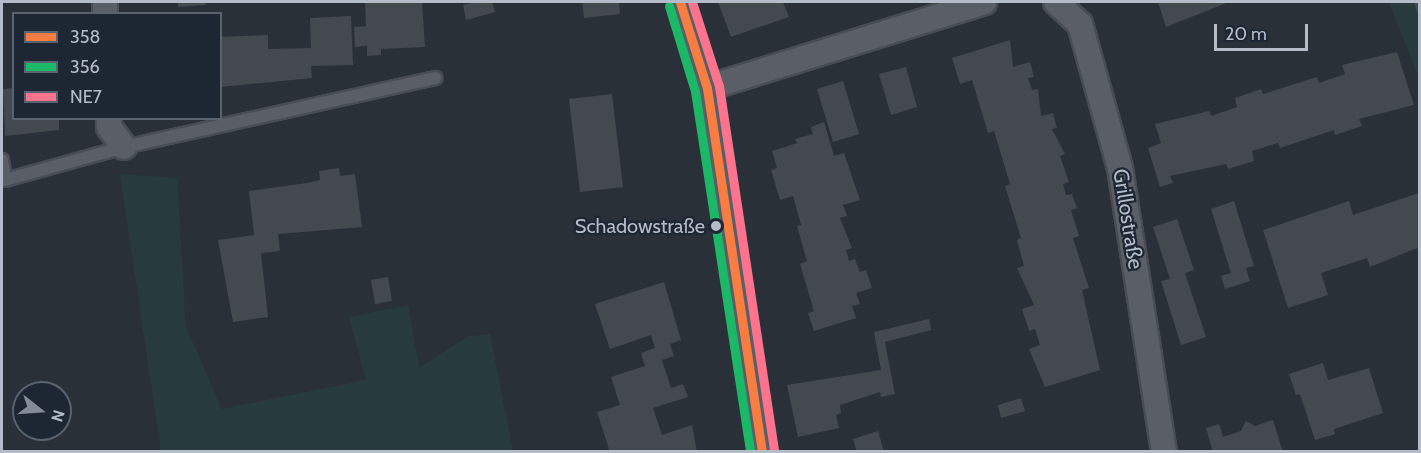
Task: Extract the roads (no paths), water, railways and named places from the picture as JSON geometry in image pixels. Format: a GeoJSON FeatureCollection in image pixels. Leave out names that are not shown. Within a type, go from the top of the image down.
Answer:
{"type":"FeatureCollection","features":[{"type":"Feature","properties":{"kind":"street"},"geometry":{"type":"LineString","coordinates":[[680,2],[707,88],[762,452]]}},
{"type":"Feature","properties":{"kind":"street"},"geometry":{"type":"LineString","coordinates":[[707,88],[984,2]]}},
{"type":"Feature","properties":{"kind":"street","name":"Grillostraße"},"geometry":{"type":"LineString","coordinates":[[1056,2],[1080,24],[1112,133],[1131,224],[1149,375],[1164,452]]}},
{"type":"Feature","properties":{"kind":"street"},"geometry":{"type":"LineString","coordinates":[[109,120],[109,127],[124,147]]}},
{"type":"Feature","properties":{"kind":"lane"},"geometry":{"type":"LineString","coordinates":[[2,160],[5,180],[124,147],[435,78]]}},
{"type":"Feature","properties":{"kind":"place","name":"Schadowstraße"},"geometry":{"type":"Point","coordinates":[716,226]}}]}
